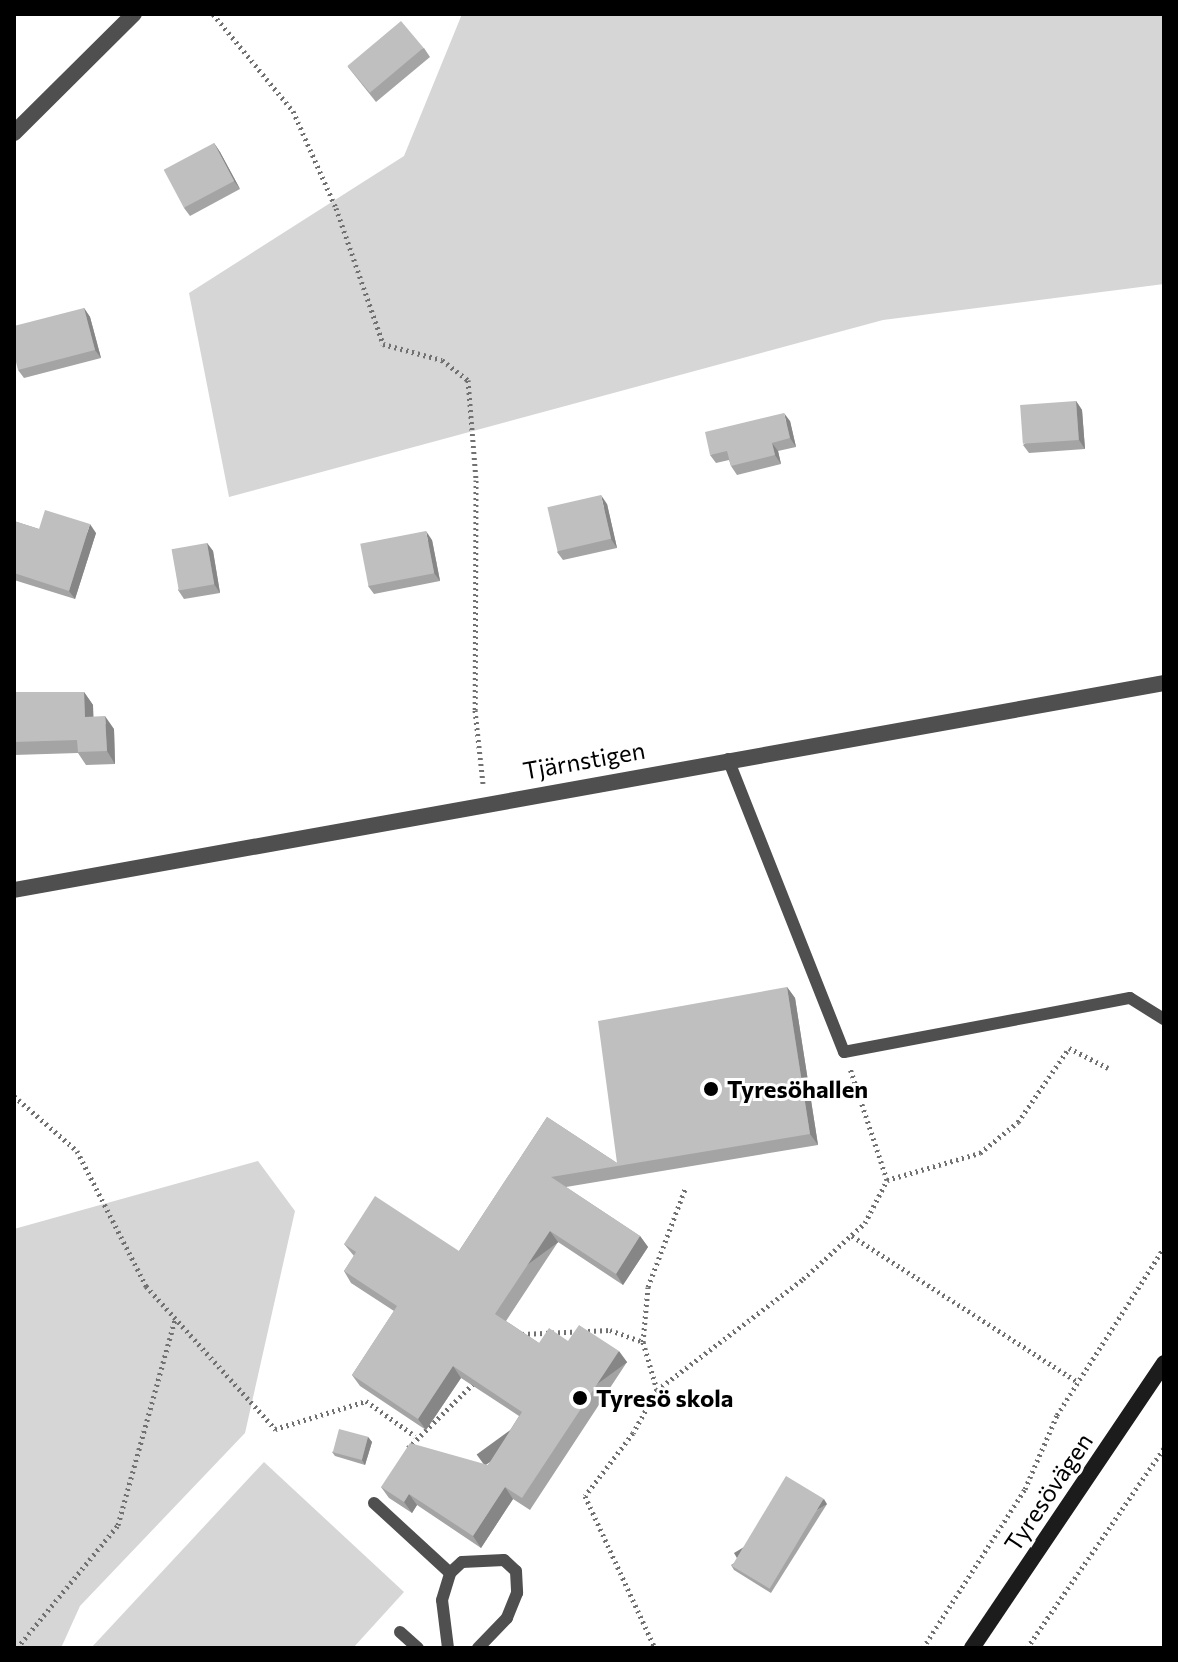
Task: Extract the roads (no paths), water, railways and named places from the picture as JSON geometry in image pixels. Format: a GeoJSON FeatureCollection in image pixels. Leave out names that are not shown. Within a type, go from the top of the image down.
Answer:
{"type":"FeatureCollection","features":[{"type":"Feature","properties":{"kind":"main road","name":"Tyresövägen"},"geometry":{"type":"LineString","coordinates":[[972,1648],[1164,1363]]}},
{"type":"Feature","properties":{"kind":"street"},"geometry":{"type":"LineString","coordinates":[[14,133],[134,14]]}},
{"type":"Feature","properties":{"kind":"street","name":"Tjärnstigen"},"geometry":{"type":"LineString","coordinates":[[14,890],[484,801],[1164,683]]}},
{"type":"Feature","properties":{"kind":"lane"},"geometry":{"type":"LineString","coordinates":[[728,759],[844,1052],[1130,998],[1164,1019]]}},
{"type":"Feature","properties":{"kind":"lane"},"geometry":{"type":"LineString","coordinates":[[374,1503],[450,1573]]}},
{"type":"Feature","properties":{"kind":"lane"},"geometry":{"type":"LineString","coordinates":[[448,1648],[442,1600],[450,1573],[462,1562],[487,1558],[504,1560],[516,1571],[517,1593],[507,1618],[478,1648]]}},
{"type":"Feature","properties":{"kind":"lane"},"geometry":{"type":"LineString","coordinates":[[400,1632],[418,1648]]}},
{"type":"Feature","properties":{"kind":"place","name":"Tyresöhallen"},"geometry":{"type":"Point","coordinates":[711,1089]}},
{"type":"Feature","properties":{"kind":"place","name":"Tyresö skola"},"geometry":{"type":"Point","coordinates":[580,1398]}}]}
